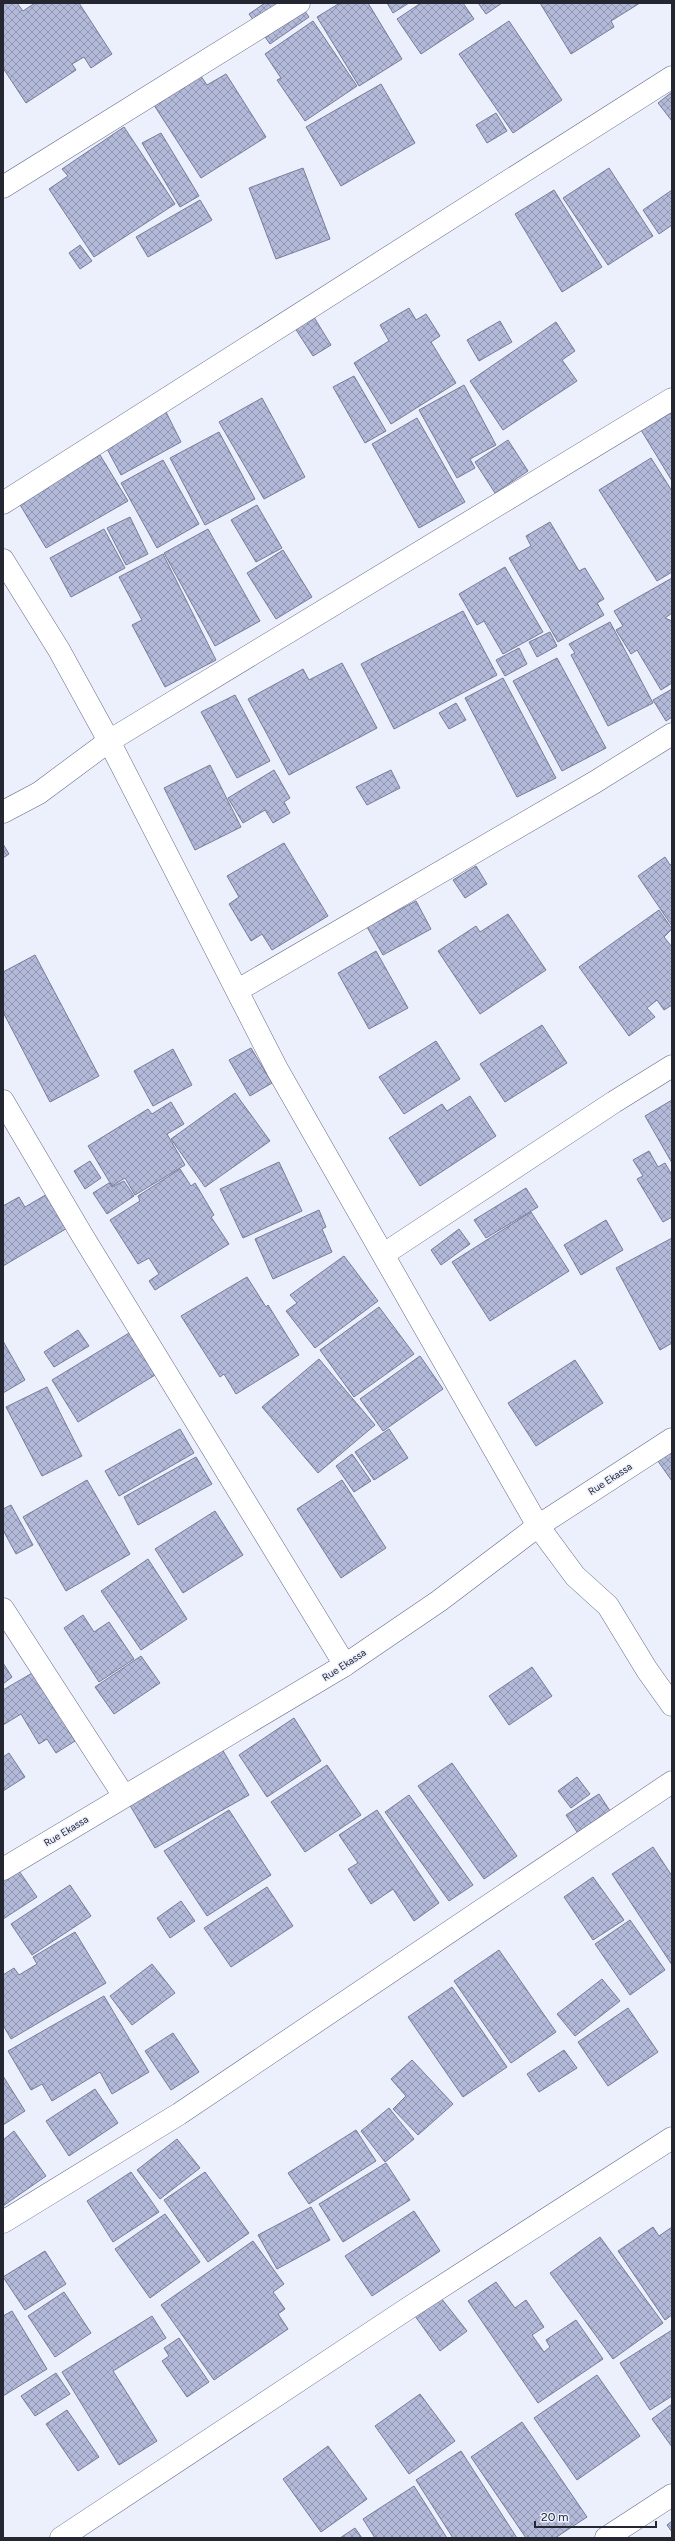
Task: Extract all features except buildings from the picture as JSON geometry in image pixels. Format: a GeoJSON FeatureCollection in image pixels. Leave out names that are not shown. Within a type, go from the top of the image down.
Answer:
{"type":"FeatureCollection","features":[{"type":"Feature","properties":{"kind":"street"},"geometry":{"type":"LineString","coordinates":[[3,187],[299,3]]}},
{"type":"Feature","properties":{"kind":"street"},"geometry":{"type":"LineString","coordinates":[[3,503],[672,77]]}},
{"type":"Feature","properties":{"kind":"street"},"geometry":{"type":"LineString","coordinates":[[3,812],[39,793],[109,742],[672,399]]}},
{"type":"Feature","properties":{"kind":"street"},"geometry":{"type":"LineString","coordinates":[[3,560],[59,650],[109,742],[187,896],[238,990],[277,1069],[332,1169],[384,1254],[538,1526],[575,1576],[608,1606],[647,1670],[672,1705]]}},
{"type":"Feature","properties":{"kind":"street"},"geometry":{"type":"LineString","coordinates":[[238,990],[595,782],[672,734]]}},
{"type":"Feature","properties":{"kind":"street"},"geometry":{"type":"LineString","coordinates":[[384,1254],[614,1102],[672,1066]]}},
{"type":"Feature","properties":{"kind":"street"},"geometry":{"type":"LineString","coordinates":[[3,1101],[82,1235],[345,1665]]}},
{"type":"Feature","properties":{"kind":"street","name":"Rue Ekassa"},"geometry":{"type":"LineString","coordinates":[[3,1869],[345,1665],[439,1601],[538,1526],[672,1439]]}},
{"type":"Feature","properties":{"kind":"street"},"geometry":{"type":"LineString","coordinates":[[3,1609],[124,1796]]}},
{"type":"Feature","properties":{"kind":"street"},"geometry":{"type":"LineString","coordinates":[[3,2222],[179,2114],[672,1782]]}},
{"type":"Feature","properties":{"kind":"street"},"geometry":{"type":"LineString","coordinates":[[61,2538],[410,2307],[672,2138]]}},
{"type":"Feature","properties":{"kind":"street"},"geometry":{"type":"LineString","coordinates":[[606,2538],[672,2495]]}}]}
